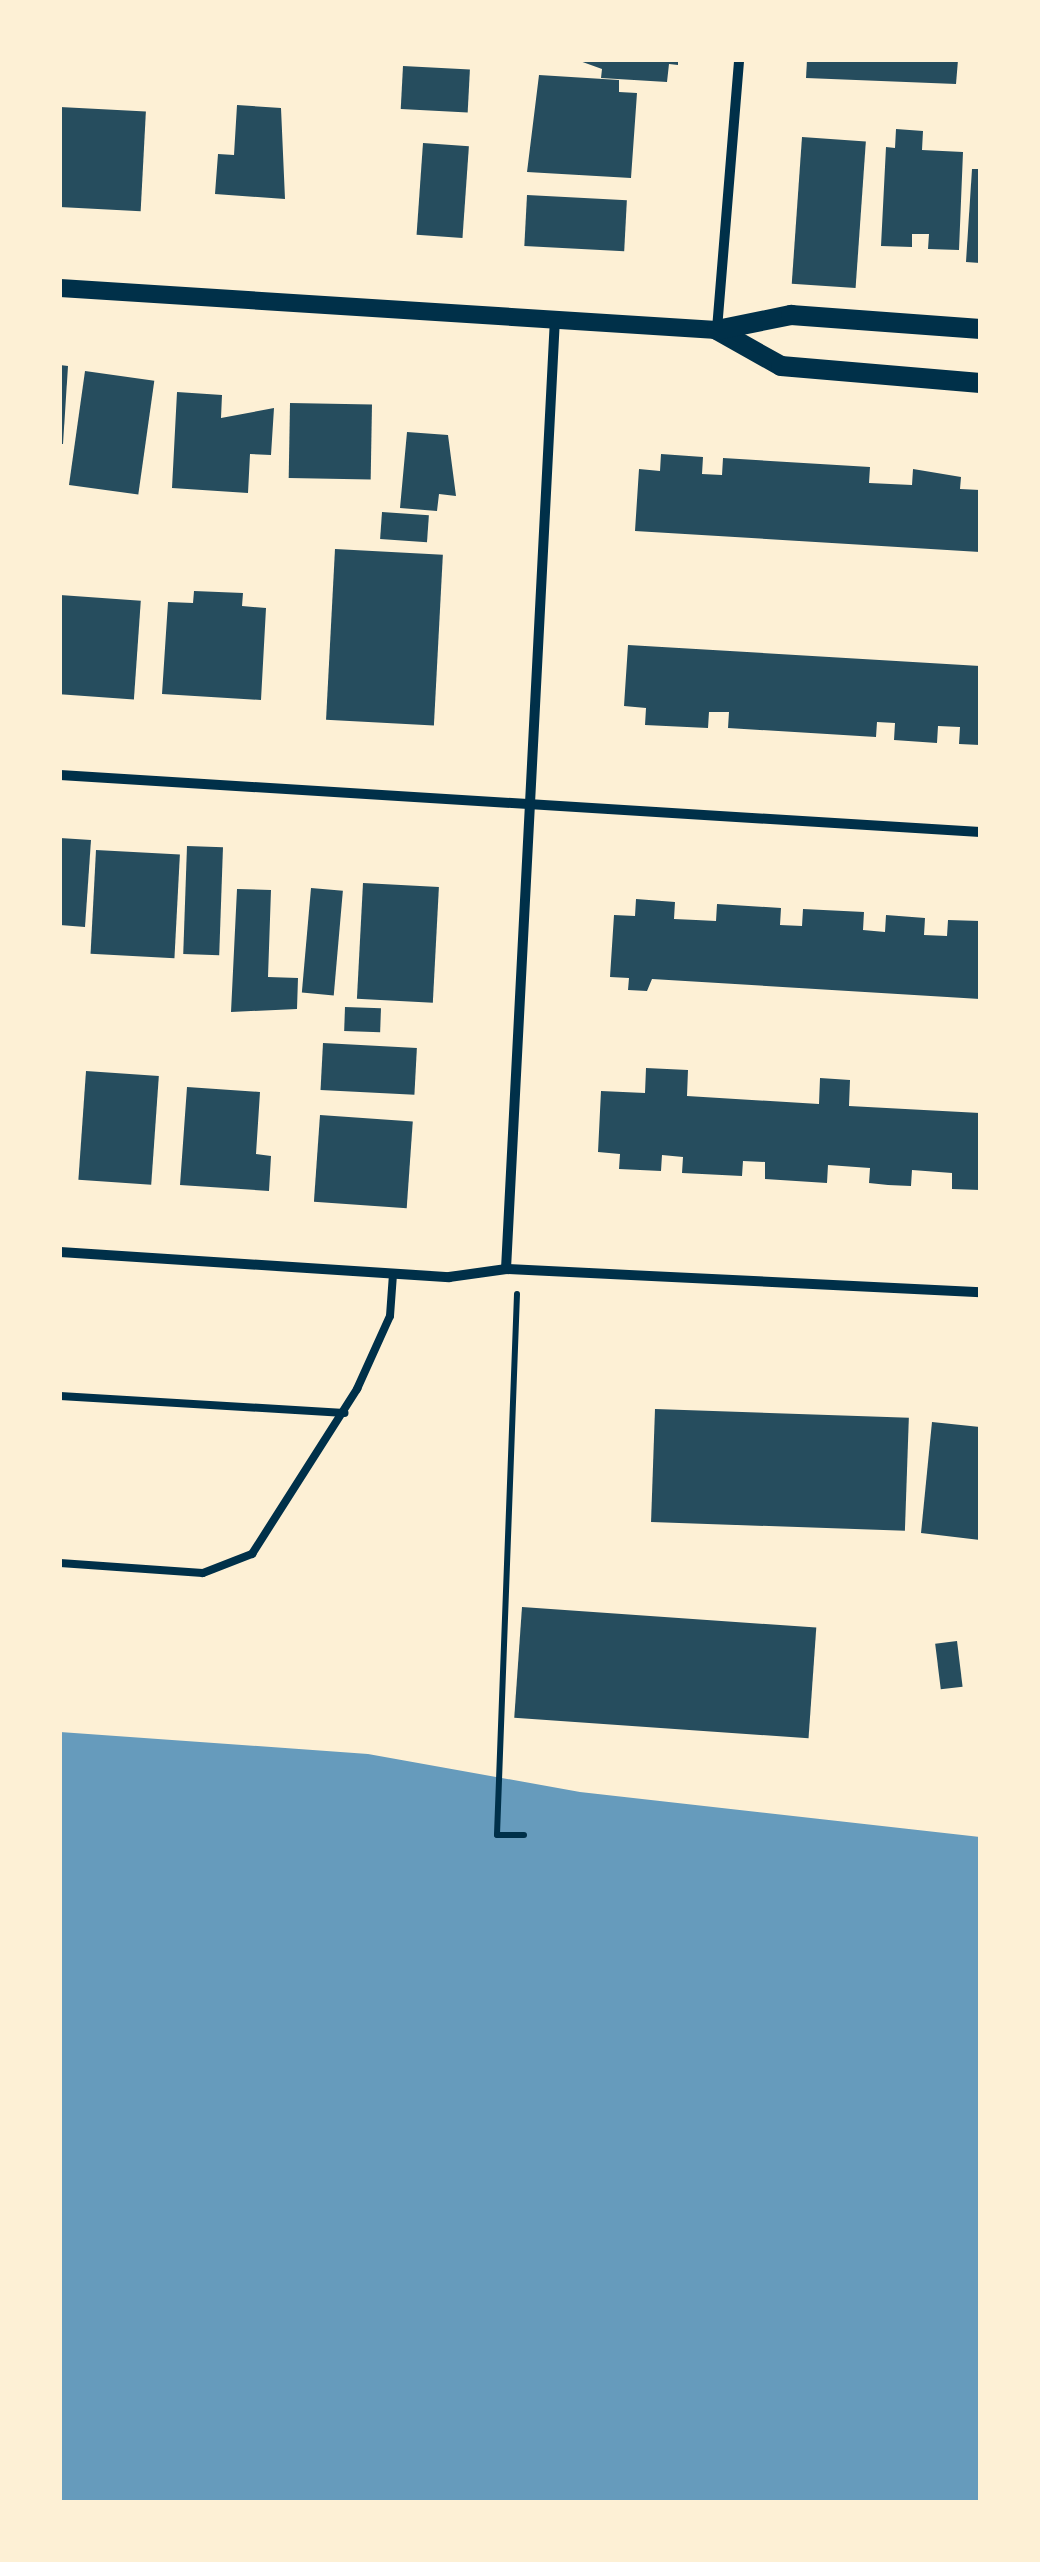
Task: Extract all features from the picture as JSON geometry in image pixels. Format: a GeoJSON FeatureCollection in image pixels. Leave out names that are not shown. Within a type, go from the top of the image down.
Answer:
{"type":"FeatureCollection","features":[{"type":"Feature","properties":{"kind":"main road"},"geometry":{"type":"LineString","coordinates":[[717,330],[791,314],[980,329]]}},
{"type":"Feature","properties":{"kind":"main road"},"geometry":{"type":"LineString","coordinates":[[717,330],[781,366],[980,383]]}},
{"type":"Feature","properties":{"kind":"street"},"geometry":{"type":"LineString","coordinates":[[60,288],[555,316],[717,330],[739,60]]}},
{"type":"Feature","properties":{"kind":"street"},"geometry":{"type":"LineString","coordinates":[[506,1269],[534,803],[555,316]]}},
{"type":"Feature","properties":{"kind":"street"},"geometry":{"type":"LineString","coordinates":[[60,775],[980,832]]}},
{"type":"Feature","properties":{"kind":"street"},"geometry":{"type":"LineString","coordinates":[[60,1252],[393,1274],[506,1269],[980,1292]]}},
{"type":"Feature","properties":{"kind":"lane"},"geometry":{"type":"LineString","coordinates":[[60,1563],[203,1573],[252,1554],[344,1413],[390,1316],[393,1274]]}},
{"type":"Feature","properties":{"kind":"lane"},"geometry":{"type":"LineString","coordinates":[[60,1396],[344,1413]]}},
{"type":"Feature","properties":{"kind":"path"},"geometry":{"type":"LineString","coordinates":[[519,1270],[497,1835],[524,1836]]}},
{"type":"Feature","properties":{"kind":"water"},"geometry":{"type":"Polygon","coordinates":[[[60,1732],[368,1754],[580,1792],[980,1837],[980,2502],[60,2502],[60,1732]]]}},
{"type":"Feature","properties":{"kind":"building"},"geometry":{"type":"Polygon","coordinates":[[[577,60],[678,60],[678,65],[669,64],[667,82],[601,78],[602,69],[577,60]]]}},
{"type":"Feature","properties":{"kind":"building"},"geometry":{"type":"Polygon","coordinates":[[[807,60],[958,60],[956,84],[806,78],[807,60]]]}},
{"type":"Feature","properties":{"kind":"building"},"geometry":{"type":"Polygon","coordinates":[[[403,66],[470,70],[468,112],[401,109],[403,66]]]}},
{"type":"Feature","properties":{"kind":"building"},"geometry":{"type":"Polygon","coordinates":[[[539,75],[619,80],[619,92],[637,93],[631,178],[527,172],[539,75]]]}},
{"type":"Feature","properties":{"kind":"building"},"geometry":{"type":"Polygon","coordinates":[[[237,105],[281,108],[285,199],[215,194],[218,154],[234,155],[237,105]]]}},
{"type":"Feature","properties":{"kind":"building"},"geometry":{"type":"Polygon","coordinates":[[[60,107],[146,112],[141,211],[60,207],[60,107]]]}},
{"type":"Feature","properties":{"kind":"building"},"geometry":{"type":"Polygon","coordinates":[[[896,129],[923,131],[922,150],[963,152],[959,250],[928,249],[929,234],[912,234],[912,247],[881,246],[886,147],[895,148],[896,129]]]}},
{"type":"Feature","properties":{"kind":"building"},"geometry":{"type":"Polygon","coordinates":[[[802,137],[866,141],[856,288],[792,284],[802,137]]]}},
{"type":"Feature","properties":{"kind":"building"},"geometry":{"type":"Polygon","coordinates":[[[423,143],[469,146],[462,238],[417,235],[423,143]]]}},
{"type":"Feature","properties":{"kind":"building"},"geometry":{"type":"Polygon","coordinates":[[[972,169],[980,169],[980,263],[966,262],[972,169]]]}},
{"type":"Feature","properties":{"kind":"building"},"geometry":{"type":"Polygon","coordinates":[[[527,195],[627,200],[624,251],[524,246],[527,195]]]}},
{"type":"Feature","properties":{"kind":"building"},"geometry":{"type":"Polygon","coordinates":[[[60,365],[68,366],[63,444],[60,444],[60,365]]]}},
{"type":"Feature","properties":{"kind":"building"},"geometry":{"type":"Polygon","coordinates":[[[85,371],[154,381],[138,495],[69,485],[85,371]]]}},
{"type":"Feature","properties":{"kind":"building"},"geometry":{"type":"Polygon","coordinates":[[[177,392],[222,395],[221,418],[274,408],[271,455],[250,454],[248,493],[172,488],[177,392]]]}},
{"type":"Feature","properties":{"kind":"building"},"geometry":{"type":"Polygon","coordinates":[[[290,403],[372,404],[371,479],[289,478],[290,403]]]}},
{"type":"Feature","properties":{"kind":"building"},"geometry":{"type":"Polygon","coordinates":[[[407,432],[448,435],[456,496],[439,494],[437,511],[400,508],[407,432]]]}},
{"type":"Feature","properties":{"kind":"building"},"geometry":{"type":"Polygon","coordinates":[[[661,454],[703,457],[702,474],[722,475],[723,458],[870,467],[869,483],[912,485],[913,469],[961,477],[960,489],[980,490],[980,552],[635,531],[639,469],[660,471],[661,454]]]}},
{"type":"Feature","properties":{"kind":"building"},"geometry":{"type":"Polygon","coordinates":[[[382,512],[429,515],[427,542],[380,539],[382,512]]]}},
{"type":"Feature","properties":{"kind":"building"},"geometry":{"type":"Polygon","coordinates":[[[335,549],[443,555],[434,725],[326,720],[335,549]]]}},
{"type":"Feature","properties":{"kind":"building"},"geometry":{"type":"Polygon","coordinates":[[[194,591],[243,593],[242,606],[266,608],[261,700],[162,694],[168,602],[193,603],[194,591]]]}},
{"type":"Feature","properties":{"kind":"building"},"geometry":{"type":"Polygon","coordinates":[[[60,595],[141,601],[134,699],[60,694],[60,595]]]}},
{"type":"Feature","properties":{"kind":"building"},"geometry":{"type":"Polygon","coordinates":[[[628,645],[980,666],[980,745],[959,744],[960,727],[938,726],[937,743],[894,740],[895,723],[877,722],[876,737],[728,728],[729,712],[709,712],[708,728],[645,725],[646,708],[624,706],[628,645]]]}},
{"type":"Feature","properties":{"kind":"building"},"geometry":{"type":"Polygon","coordinates":[[[60,838],[91,840],[85,927],[60,925],[60,838]]]}},
{"type":"Feature","properties":{"kind":"building"},"geometry":{"type":"Polygon","coordinates":[[[187,846],[223,847],[219,955],[183,954],[187,846]]]}},
{"type":"Feature","properties":{"kind":"building"},"geometry":{"type":"Polygon","coordinates":[[[96,850],[180,854],[174,958],[91,954],[96,850]]]}},
{"type":"Feature","properties":{"kind":"building"},"geometry":{"type":"Polygon","coordinates":[[[363,883],[439,887],[433,1003],[357,999],[363,883]]]}},
{"type":"Feature","properties":{"kind":"building"},"geometry":{"type":"Polygon","coordinates":[[[311,888],[343,891],[334,995],[302,993],[311,888]]]}},
{"type":"Feature","properties":{"kind":"building"},"geometry":{"type":"Polygon","coordinates":[[[237,889],[271,890],[268,977],[298,978],[297,1009],[231,1012],[237,889]]]}},
{"type":"Feature","properties":{"kind":"building"},"geometry":{"type":"Polygon","coordinates":[[[636,899],[675,902],[674,919],[716,921],[717,904],[781,908],[780,925],[802,926],[803,909],[864,912],[863,930],[885,932],[886,915],[925,918],[924,935],[947,936],[948,920],[980,921],[980,999],[652,979],[647,991],[628,990],[629,978],[610,977],[614,915],[635,916],[636,899]]]}},
{"type":"Feature","properties":{"kind":"building"},"geometry":{"type":"Polygon","coordinates":[[[345,1007],[381,1008],[380,1032],[344,1031],[345,1007]]]}},
{"type":"Feature","properties":{"kind":"building"},"geometry":{"type":"Polygon","coordinates":[[[323,1043],[417,1048],[414,1095],[321,1090],[323,1043]]]}},
{"type":"Feature","properties":{"kind":"building"},"geometry":{"type":"Polygon","coordinates":[[[646,1068],[688,1070],[687,1096],[819,1104],[820,1078],[850,1080],[849,1106],[980,1113],[980,1190],[952,1189],[952,1173],[912,1170],[911,1186],[888,1185],[869,1183],[870,1168],[828,1165],[827,1183],[765,1179],[765,1162],[743,1161],[742,1176],[682,1173],[683,1157],[662,1155],[661,1171],[619,1169],[620,1154],[598,1152],[601,1091],[645,1093],[646,1068]]]}},
{"type":"Feature","properties":{"kind":"building"},"geometry":{"type":"Polygon","coordinates":[[[86,1071],[159,1076],[151,1185],[78,1180],[86,1071]]]}},
{"type":"Feature","properties":{"kind":"building"},"geometry":{"type":"Polygon","coordinates":[[[187,1087],[260,1092],[256,1154],[271,1156],[269,1191],[180,1185],[187,1087]]]}},
{"type":"Feature","properties":{"kind":"building"},"geometry":{"type":"Polygon","coordinates":[[[320,1115],[413,1121],[407,1208],[314,1202],[320,1115]]]}},
{"type":"Feature","properties":{"kind":"building"},"geometry":{"type":"Polygon","coordinates":[[[655,1409],[909,1418],[905,1531],[651,1522],[655,1409]]]}},
{"type":"Feature","properties":{"kind":"building"},"geometry":{"type":"Polygon","coordinates":[[[932,1422],[980,1427],[980,1540],[921,1533],[932,1422]]]}},
{"type":"Feature","properties":{"kind":"building"},"geometry":{"type":"Polygon","coordinates":[[[522,1607],[816,1628],[809,1738],[514,1718],[522,1607]]]}},
{"type":"Feature","properties":{"kind":"building"},"geometry":{"type":"Polygon","coordinates":[[[957,1641],[963,1687],[941,1689],[935,1644],[957,1641]]]}}]}
